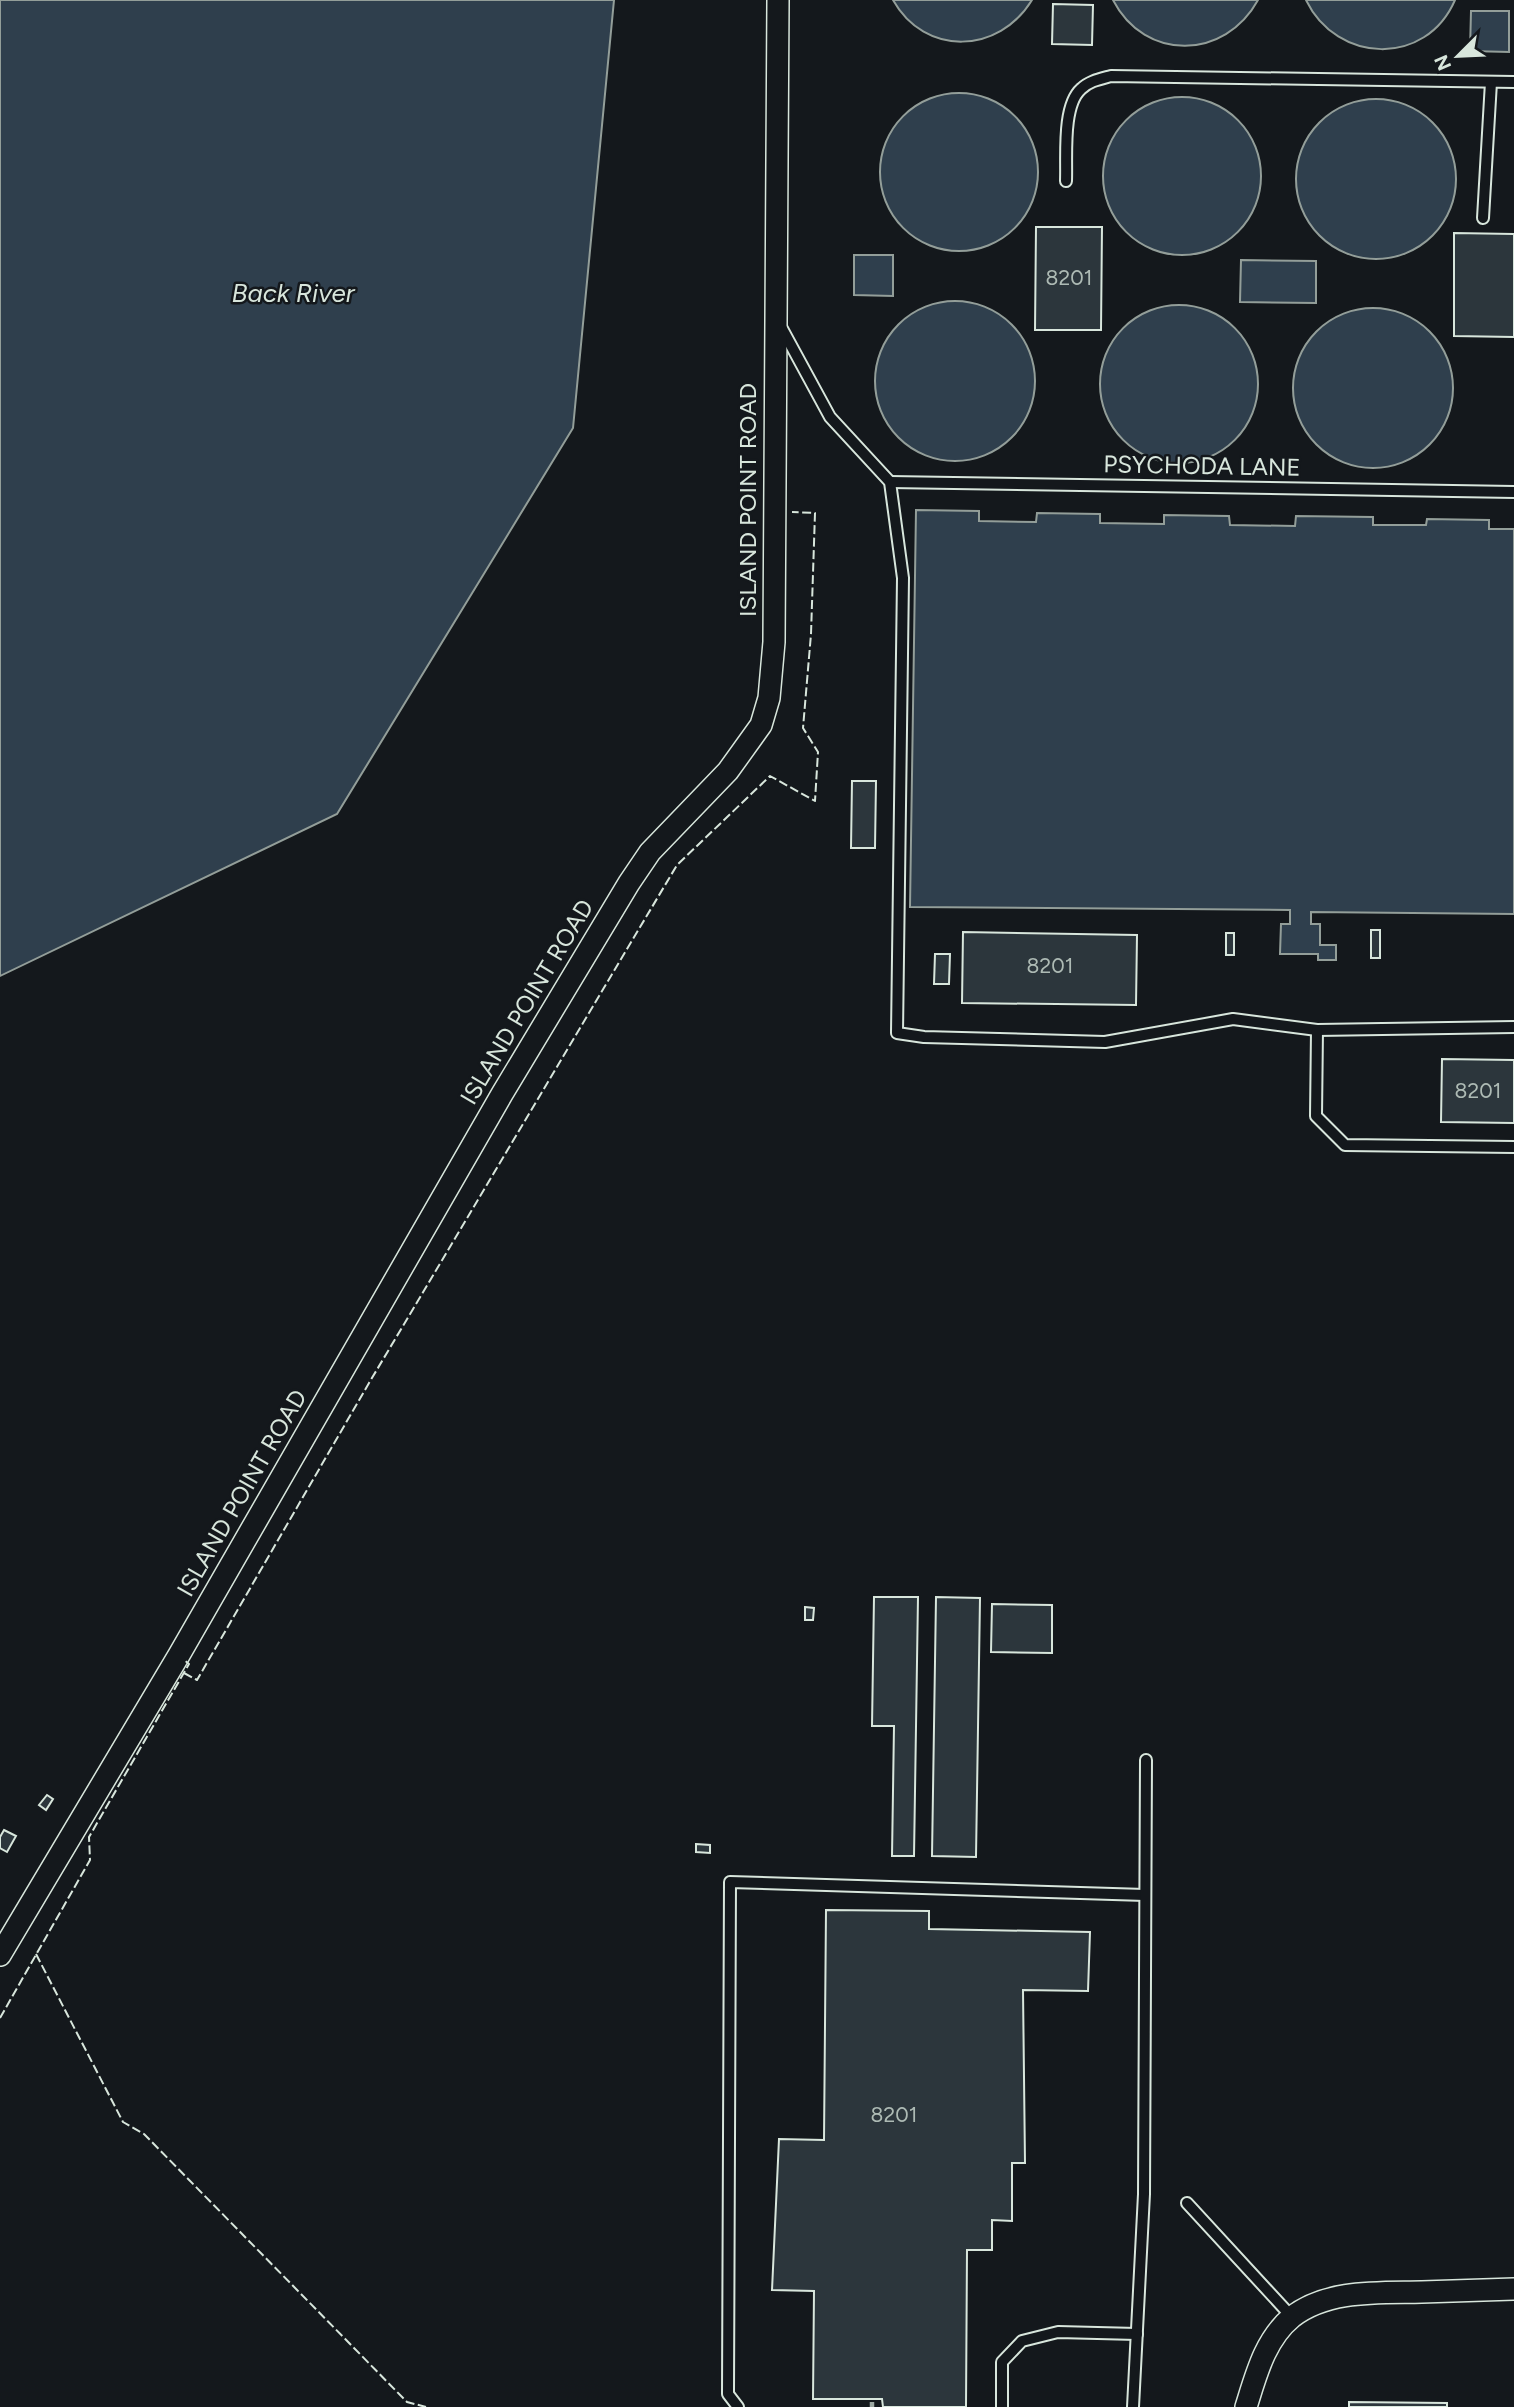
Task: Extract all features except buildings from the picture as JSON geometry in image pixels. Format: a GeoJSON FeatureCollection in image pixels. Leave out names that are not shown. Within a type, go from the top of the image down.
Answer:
{"type":"FeatureCollection","features":[{"type":"Feature","properties":{"kind":"street","name":"ISLAND POINT ROAD"},"geometry":{"type":"LineString","coordinates":[[0,1955],[179,1655],[509,1082],[629,883],[650,852],[728,771],[761,725],[769,698],[774,642],[778,0]]}},
{"type":"Feature","properties":{"kind":"street"},"geometry":{"type":"LineString","coordinates":[[1246,2407],[1262,2357],[1274,2337],[1292,2317],[1324,2302],[1362,2294],[1514,2289]]}},
{"type":"Feature","properties":{"kind":"lane"},"geometry":{"type":"LineString","coordinates":[[1066,181],[1071,104],[1080,90],[1094,80],[1111,76],[1514,82]]}},
{"type":"Feature","properties":{"kind":"lane"},"geometry":{"type":"LineString","coordinates":[[1483,218],[1491,82]]}},
{"type":"Feature","properties":{"kind":"lane"},"geometry":{"type":"LineString","coordinates":[[775,316],[830,417],[890,482],[903,578],[897,1033],[924,1037],[1105,1042],[1233,1019],[1317,1030],[1514,1027]]}},
{"type":"Feature","properties":{"kind":"lane","name":"PSYCHODA LANE"},"geometry":{"type":"LineString","coordinates":[[890,482],[1514,492]]}},
{"type":"Feature","properties":{"kind":"lane"},"geometry":{"type":"LineString","coordinates":[[1317,1030],[1316,1116],[1345,1145],[1514,1147]]}},
{"type":"Feature","properties":{"kind":"lane"},"geometry":{"type":"LineString","coordinates":[[1133,2407],[1144,2194],[1146,1760]]}},
{"type":"Feature","properties":{"kind":"lane"},"geometry":{"type":"LineString","coordinates":[[738,2407],[728,2394],[730,1882],[1145,1895]]}},
{"type":"Feature","properties":{"kind":"lane"},"geometry":{"type":"LineString","coordinates":[[1187,2203],[1292,2317]]}},
{"type":"Feature","properties":{"kind":"lane"},"geometry":{"type":"LineString","coordinates":[[1002,2407],[1002,2362],[1022,2341],[1058,2332],[1137,2334]]}},
{"type":"Feature","properties":{"kind":"path"},"geometry":{"type":"LineString","coordinates":[[872,2399],[872,2407]]}},
{"type":"Feature","properties":{"kind":"water","name":"Back River"},"geometry":{"type":"Polygon","coordinates":[[[0,0],[614,0],[573,428],[337,814],[0,976],[0,0]]]}},
{"type":"Feature","properties":{"kind":"water"},"geometry":{"type":"Polygon","coordinates":[[[893,0],[1032,0],[1018,18],[1001,31],[982,39],[962,42],[942,39],[924,32],[907,19],[893,0]]]}},
{"type":"Feature","properties":{"kind":"water"},"geometry":{"type":"Polygon","coordinates":[[[1113,0],[1258,0],[1244,20],[1226,34],[1206,43],[1185,46],[1164,43],[1145,35],[1127,20],[1113,0]]]}},
{"type":"Feature","properties":{"kind":"water"},"geometry":{"type":"Polygon","coordinates":[[[1306,0],[1455,0],[1442,22],[1424,37],[1403,46],[1381,49],[1359,46],[1338,36],[1320,21],[1306,0]]]}},
{"type":"Feature","properties":{"kind":"water"},"geometry":{"type":"Polygon","coordinates":[[[1471,11],[1509,11],[1509,52],[1470,51],[1471,11]]]}},
{"type":"Feature","properties":{"kind":"water"},"geometry":{"type":"Polygon","coordinates":[[[959,93],[989,99],[1015,116],[1032,142],[1038,172],[1032,202],[1015,228],[989,245],[959,251],[929,245],[903,228],[886,202],[880,172],[886,142],[903,116],[929,99],[959,93]]]}},
{"type":"Feature","properties":{"kind":"water"},"geometry":{"type":"Polygon","coordinates":[[[1182,97],[1212,103],[1238,120],[1255,146],[1261,176],[1255,206],[1238,232],[1212,249],[1182,255],[1152,249],[1126,232],[1109,206],[1103,176],[1109,146],[1126,120],[1152,103],[1182,97]]]}},
{"type":"Feature","properties":{"kind":"water"},"geometry":{"type":"Polygon","coordinates":[[[1376,99],[1407,105],[1433,122],[1450,148],[1456,179],[1450,210],[1433,236],[1407,253],[1376,259],[1345,253],[1319,236],[1302,210],[1296,179],[1302,148],[1319,122],[1345,105],[1376,99]]]}},
{"type":"Feature","properties":{"kind":"water"},"geometry":{"type":"Polygon","coordinates":[[[854,255],[893,255],[893,296],[854,295],[854,255]]]}},
{"type":"Feature","properties":{"kind":"water"},"geometry":{"type":"Polygon","coordinates":[[[1241,260],[1316,261],[1316,303],[1240,302],[1241,260]]]}},
{"type":"Feature","properties":{"kind":"water"},"geometry":{"type":"Polygon","coordinates":[[[955,301],[986,307],[1012,324],[1029,350],[1035,381],[1029,412],[1012,438],[986,455],[955,461],[924,455],[898,438],[881,412],[875,381],[881,350],[898,324],[924,307],[955,301]]]}},
{"type":"Feature","properties":{"kind":"water"},"geometry":{"type":"Polygon","coordinates":[[[1179,305],[1209,311],[1235,328],[1252,354],[1258,384],[1252,414],[1235,440],[1209,457],[1179,463],[1149,457],[1123,440],[1106,414],[1100,384],[1106,354],[1123,328],[1149,311],[1179,305]]]}},
{"type":"Feature","properties":{"kind":"water"},"geometry":{"type":"Polygon","coordinates":[[[1373,308],[1404,314],[1430,331],[1447,357],[1453,388],[1447,419],[1430,445],[1404,462],[1373,468],[1342,462],[1316,445],[1299,419],[1293,388],[1299,357],[1316,331],[1342,314],[1373,308]]]}},
{"type":"Feature","properties":{"kind":"water"},"geometry":{"type":"Polygon","coordinates":[[[916,510],[979,511],[979,521],[1036,522],[1037,513],[1100,514],[1100,523],[1164,524],[1164,515],[1229,516],[1230,525],[1295,526],[1296,516],[1373,517],[1373,525],[1426,525],[1427,519],[1489,520],[1489,529],[1514,529],[1514,914],[1311,912],[1311,924],[1320,924],[1320,945],[1336,945],[1336,960],[1318,960],[1318,954],[1280,954],[1281,924],[1290,924],[1290,910],[910,907],[916,510]]]}},
{"type":"Feature","properties":{"kind":"fence"},"geometry":{"type":"LineString","coordinates":[[184,1673],[197,1680],[369,1383],[677,865],[770,776],[815,801],[818,752],[803,728],[811,634],[815,513],[792,512]]}},
{"type":"Feature","properties":{"kind":"fence"},"geometry":{"type":"LineString","coordinates":[[0,2018],[90,1860],[89,1837],[189,1664],[183,1659]]}},
{"type":"Feature","properties":{"kind":"fence"},"geometry":{"type":"LineString","coordinates":[[36,1954],[123,2122],[144,2134],[407,2402],[426,2407]]}}]}
